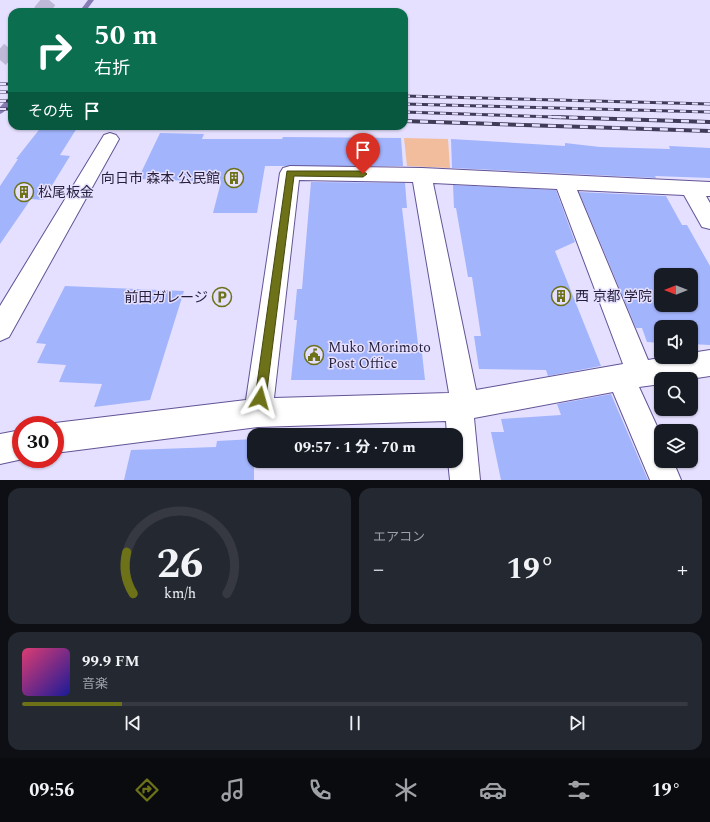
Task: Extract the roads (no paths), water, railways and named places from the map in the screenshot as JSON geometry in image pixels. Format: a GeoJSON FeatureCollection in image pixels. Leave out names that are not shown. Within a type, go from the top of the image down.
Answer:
{"type":"FeatureCollection","features":[{"type":"Feature","properties":{"kind":"street"},"geometry":{"type":"LineString","coordinates":[[0,328],[110,140]]}},
{"type":"Feature","properties":{"kind":"street"},"geometry":{"type":"LineString","coordinates":[[258,414],[290,173],[422,175],[700,189],[710,221]]}},
{"type":"Feature","properties":{"kind":"street"},"geometry":{"type":"LineString","coordinates":[[422,175],[462,406],[465,480]]}},
{"type":"Feature","properties":{"kind":"street"},"geometry":{"type":"LineString","coordinates":[[564,182],[666,480]]}},
{"type":"Feature","properties":{"kind":"street"},"geometry":{"type":"LineString","coordinates":[[64,437],[258,414],[462,406],[630,375],[710,363]]}},
{"type":"Feature","properties":{"kind":"street"},"geometry":{"type":"LineString","coordinates":[[0,449],[12,447]]}},
{"type":"Feature","properties":{"kind":"waterway"},"geometry":{"type":"LineString","coordinates":[[85,8],[91,0]]}},
{"type":"Feature","properties":{"kind":"waterway"},"geometry":{"type":"LineString","coordinates":[[0,112],[8,102]]}},
{"type":"Feature","properties":{"kind":"tunnel"},"geometry":{"type":"LineString","coordinates":[[43,8],[50,0]]}},
{"type":"Feature","properties":{"kind":"tunnel"},"geometry":{"type":"LineString","coordinates":[[0,60],[8,51]]}},
{"type":"Feature","properties":{"kind":"railway"},"geometry":{"type":"LineString","coordinates":[[0,84],[8,84]]}},
{"type":"Feature","properties":{"kind":"railway"},"geometry":{"type":"LineString","coordinates":[[0,92],[8,92]]}},
{"type":"Feature","properties":{"kind":"railway"},"geometry":{"type":"LineString","coordinates":[[408,96],[710,104]]}},
{"type":"Feature","properties":{"kind":"railway"},"geometry":{"type":"LineString","coordinates":[[0,101],[8,101]]}},
{"type":"Feature","properties":{"kind":"railway"},"geometry":{"type":"LineString","coordinates":[[408,104],[710,112]]}},
{"type":"Feature","properties":{"kind":"railway"},"geometry":{"type":"LineString","coordinates":[[0,109],[8,109]]}},
{"type":"Feature","properties":{"kind":"railway"},"geometry":{"type":"LineString","coordinates":[[408,112],[575,118]]}},
{"type":"Feature","properties":{"kind":"railway"},"geometry":{"type":"LineString","coordinates":[[553,117],[575,118]]}},
{"type":"Feature","properties":{"kind":"railway"},"geometry":{"type":"LineString","coordinates":[[575,118],[710,122]]}},
{"type":"Feature","properties":{"kind":"railway"},"geometry":{"type":"LineString","coordinates":[[575,118],[584,118]]}},
{"type":"Feature","properties":{"kind":"railway"},"geometry":{"type":"LineString","coordinates":[[408,121],[710,131]]}},
{"type":"Feature","properties":{"kind":"place","name":"向日市 森本 公民館"},"geometry":{"type":"Point","coordinates":[234,178]}},
{"type":"Feature","properties":{"kind":"place","name":"松尾板金"},"geometry":{"type":"Point","coordinates":[24,192]}},
{"type":"Feature","properties":{"kind":"place","name":"西 京都 学院"},"geometry":{"type":"Point","coordinates":[561,296]}},
{"type":"Feature","properties":{"kind":"place","name":"前田ガレージ"},"geometry":{"type":"Point","coordinates":[222,297]}},
{"type":"Feature","properties":{"kind":"place","name":"Muko Morimoto Post Office"},"geometry":{"type":"Point","coordinates":[314,355]}}]}
